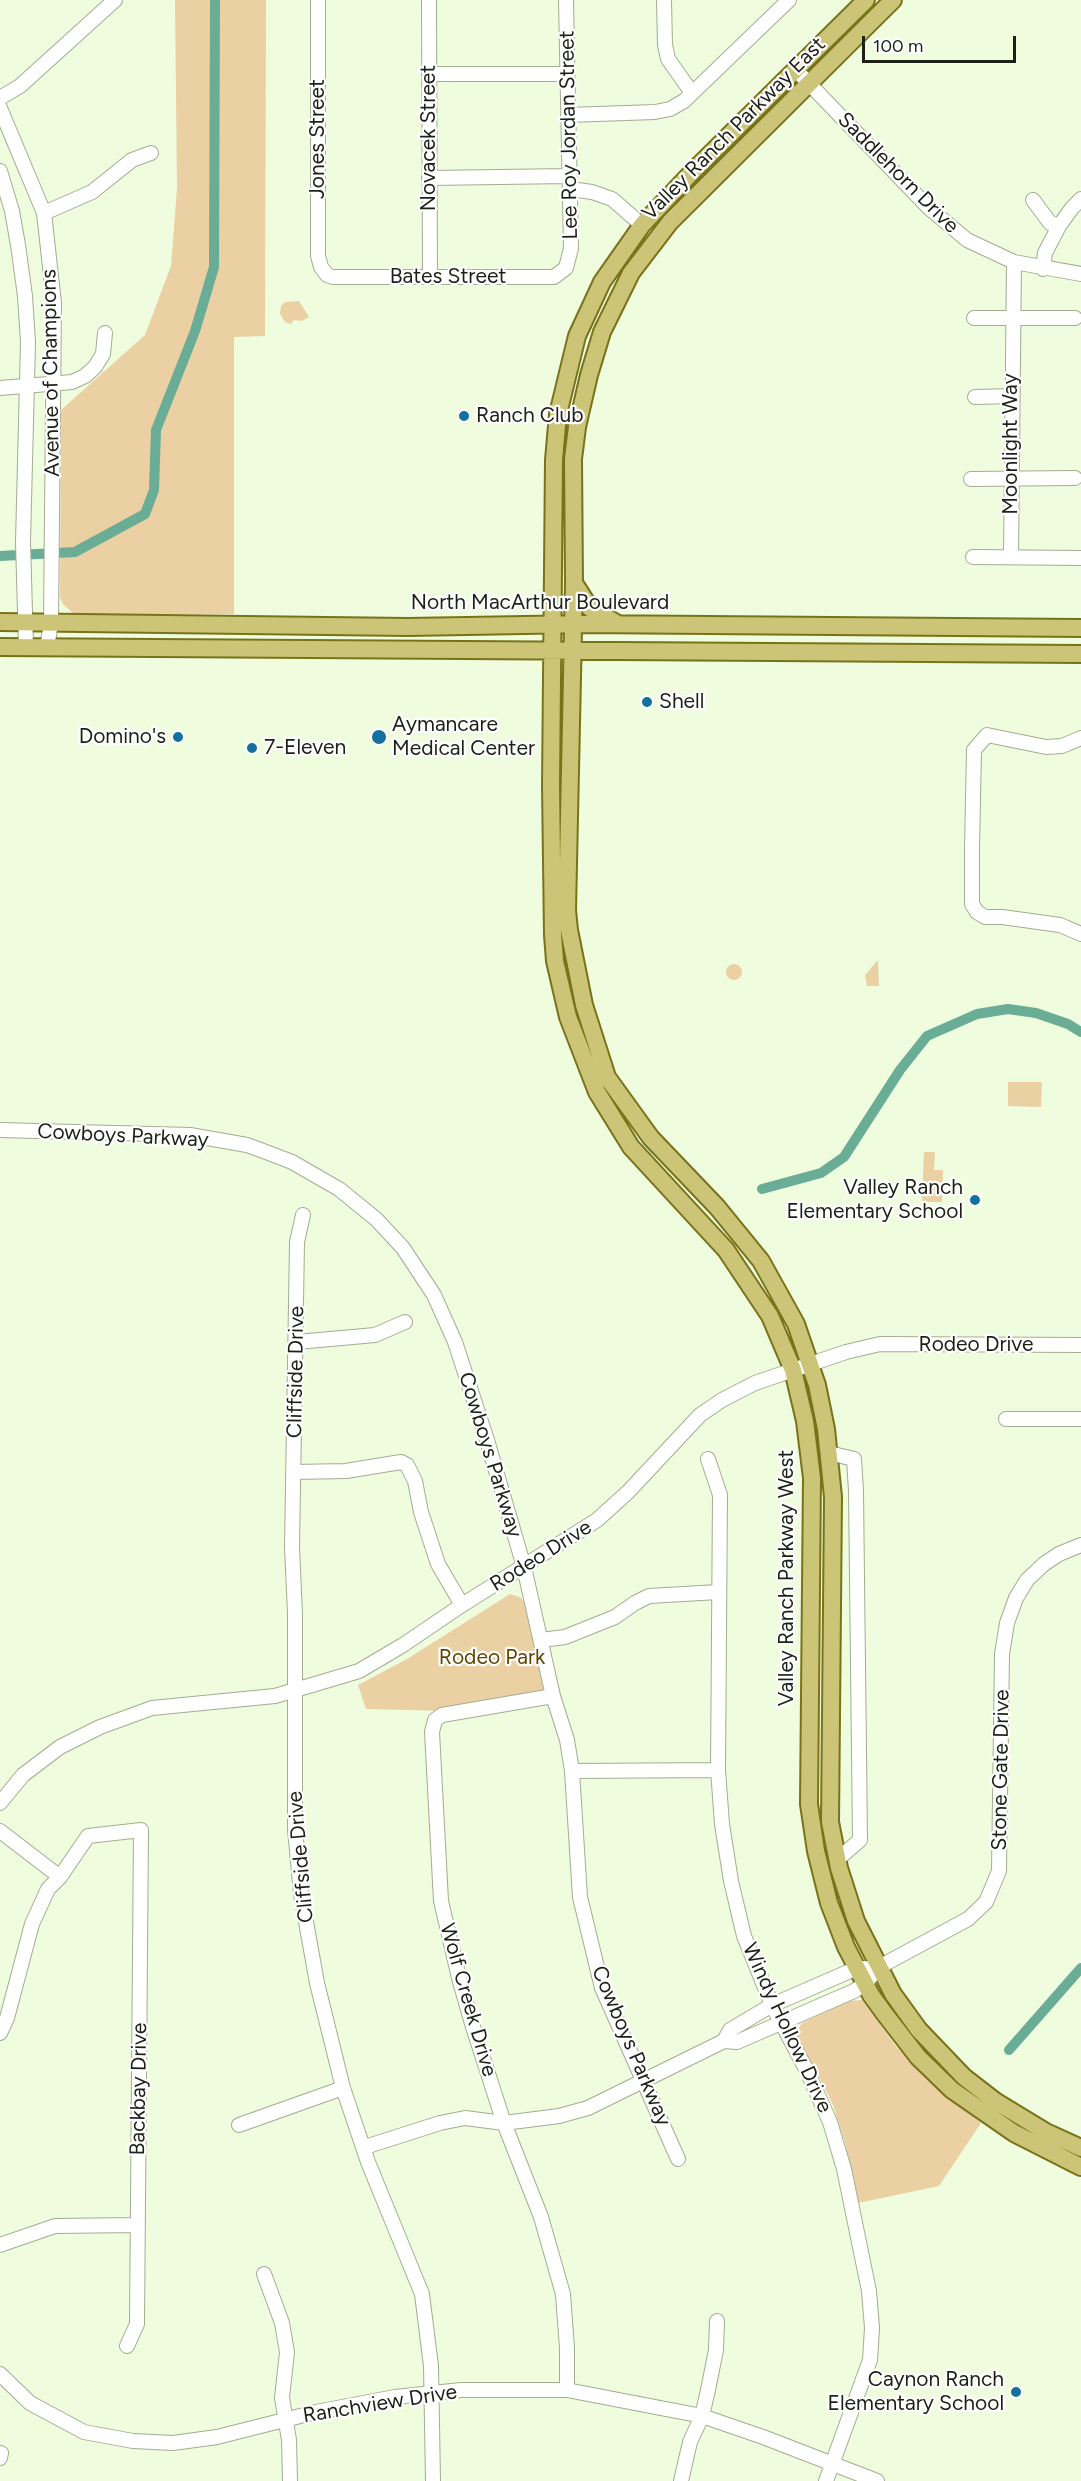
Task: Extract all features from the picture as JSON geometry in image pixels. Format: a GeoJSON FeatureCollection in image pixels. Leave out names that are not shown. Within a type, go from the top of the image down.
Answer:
{"type":"FeatureCollection","features":[{"type":"Feature","properties":{"kind":"main road","name":"Valley Ranch Parkway East"},"geometry":{"type":"LineString","coordinates":[[553,624],[555,433],[577,336],[602,282],[642,225],[866,0]]}},
{"type":"Feature","properties":{"kind":"main road","name":"Valley Ranch Parkway East"},"geometry":{"type":"LineString","coordinates":[[572,650],[574,583],[572,510],[576,437],[589,375],[602,332],[631,273],[656,238],[708,183],[810,85],[893,0]]}},
{"type":"Feature","properties":{"kind":"main road"},"geometry":{"type":"LineString","coordinates":[[642,225],[656,238]]}},
{"type":"Feature","properties":{"kind":"main road"},"geometry":{"type":"LineString","coordinates":[[555,433],[576,437]]}},
{"type":"Feature","properties":{"kind":"main road"},"geometry":{"type":"LineString","coordinates":[[574,583],[590,608],[619,624]]}},
{"type":"Feature","properties":{"kind":"main road","name":"North MacArthur Boulevard"},"geometry":{"type":"LineString","coordinates":[[0,622],[313,624],[408,627],[619,624],[1081,628]]}},
{"type":"Feature","properties":{"kind":"main road"},"geometry":{"type":"LineString","coordinates":[[313,624],[313,649]]}},
{"type":"Feature","properties":{"kind":"main road","name":"Valley Ranch Parkway West"},"geometry":{"type":"LineString","coordinates":[[553,624],[560,880],[595,1068],[610,1114],[632,1147],[726,1250],[770,1316],[793,1370],[809,1442],[812,1479],[811,1821],[829,1903],[865,1984],[918,2057],[952,2090],[1014,2133],[1081,2167]]}},
{"type":"Feature","properties":{"kind":"main road"},"geometry":{"type":"LineString","coordinates":[[0,647],[1081,654]]}},
{"type":"Feature","properties":{"kind":"main road","name":"Valley Ranch Parkway West"},"geometry":{"type":"LineString","coordinates":[[560,880],[572,650]]}},
{"type":"Feature","properties":{"kind":"main road","name":"Valley Ranch Parkway West"},"geometry":{"type":"LineString","coordinates":[[595,1068],[651,1138],[717,1207],[761,1261],[796,1324],[817,1385],[829,1453],[833,1497],[828,1784],[830,1822],[837,1860],[856,1921],[893,1994],[919,2030],[964,2077],[995,2101],[1036,2126],[1081,2148]]}},
{"type":"Feature","properties":{"kind":"main road"},"geometry":{"type":"LineString","coordinates":[[811,1582],[832,1583]]}},
{"type":"Feature","properties":{"kind":"main road"},"geometry":{"type":"LineString","coordinates":[[810,1782],[828,1784]]}},
{"type":"Feature","properties":{"kind":"street"},"geometry":{"type":"LineString","coordinates":[[0,98],[21,86],[115,0]]}},
{"type":"Feature","properties":{"kind":"street","name":"Jones Street"},"geometry":{"type":"LineString","coordinates":[[318,0],[318,256],[321,267],[327,275]]}},
{"type":"Feature","properties":{"kind":"street","name":"Novacek Street"},"geometry":{"type":"LineString","coordinates":[[429,0],[430,277]]}},
{"type":"Feature","properties":{"kind":"street","name":"Lee Roy Jordan Street"},"geometry":{"type":"LineString","coordinates":[[566,0],[572,248],[566,268]]}},
{"type":"Feature","properties":{"kind":"street"},"geometry":{"type":"LineString","coordinates":[[664,0],[665,45],[668,59],[692,93]]}},
{"type":"Feature","properties":{"kind":"street"},"geometry":{"type":"LineString","coordinates":[[568,115],[655,112],[670,109],[684,101],[789,0]]}},
{"type":"Feature","properties":{"kind":"street","name":"Saddlehorn Drive"},"geometry":{"type":"LineString","coordinates":[[796,70],[945,223],[967,240],[1014,262],[1081,274]]}},
{"type":"Feature","properties":{"kind":"street"},"geometry":{"type":"LineString","coordinates":[[429,74],[567,74]]}},
{"type":"Feature","properties":{"kind":"street","name":"Avenue of Champions"},"geometry":{"type":"LineString","coordinates":[[0,108],[44,213],[54,303],[51,623],[47,648]]}},
{"type":"Feature","properties":{"kind":"street"},"geometry":{"type":"LineString","coordinates":[[44,213],[92,192],[132,160],[151,153]]}},
{"type":"Feature","properties":{"kind":"street","name":"Avenue of Champions"},"geometry":{"type":"LineString","coordinates":[[0,171],[12,211],[25,296],[28,342],[22,542],[26,647]]}},
{"type":"Feature","properties":{"kind":"street"},"geometry":{"type":"LineString","coordinates":[[429,178],[569,183],[612,198],[642,225]]}},
{"type":"Feature","properties":{"kind":"street"},"geometry":{"type":"LineString","coordinates":[[1033,200],[1050,223],[1059,226]]}},
{"type":"Feature","properties":{"kind":"street"},"geometry":{"type":"LineString","coordinates":[[1043,269],[1045,253],[1059,226],[1081,200]]}},
{"type":"Feature","properties":{"kind":"street","name":"Moonlight Way"},"geometry":{"type":"LineString","coordinates":[[1011,556],[1014,262]]}},
{"type":"Feature","properties":{"kind":"street","name":"Bates Street"},"geometry":{"type":"LineString","coordinates":[[327,275],[333,277],[554,277],[566,268]]}},
{"type":"Feature","properties":{"kind":"street"},"geometry":{"type":"LineString","coordinates":[[974,318],[1075,318]]}},
{"type":"Feature","properties":{"kind":"street"},"geometry":{"type":"LineString","coordinates":[[0,388],[72,382],[85,376],[95,367],[103,354],[105,333]]}},
{"type":"Feature","properties":{"kind":"street"},"geometry":{"type":"LineString","coordinates":[[975,397],[1012,396]]}},
{"type":"Feature","properties":{"kind":"street"},"geometry":{"type":"LineString","coordinates":[[971,479],[1075,478]]}},
{"type":"Feature","properties":{"kind":"street"},"geometry":{"type":"LineString","coordinates":[[973,557],[1081,558]]}},
{"type":"Feature","properties":{"kind":"street"},"geometry":{"type":"LineString","coordinates":[[1081,739],[1062,746],[1046,747],[987,735],[974,750],[972,900],[977,912],[985,917],[1060,925],[1081,934]]}},
{"type":"Feature","properties":{"kind":"street","name":"Cowboys Parkway"},"geometry":{"type":"LineString","coordinates":[[0,1130],[171,1134],[247,1145],[292,1162],[339,1189],[376,1219],[403,1248],[434,1295],[455,1342],[524,1567],[552,1696],[567,1740],[572,1772],[580,1897],[602,1988],[678,2159]]}},
{"type":"Feature","properties":{"kind":"street","name":"Cliffside Drive"},"geometry":{"type":"LineString","coordinates":[[303,1215],[297,1242],[292,1547],[296,1691],[296,1829],[301,1894],[317,1983],[343,2088],[422,2294],[431,2366],[433,2481]]}},
{"type":"Feature","properties":{"kind":"street"},"geometry":{"type":"LineString","coordinates":[[297,1342],[375,1335],[405,1322]]}},
{"type":"Feature","properties":{"kind":"street","name":"Rodeo Drive"},"geometry":{"type":"LineString","coordinates":[[0,1803],[23,1775],[60,1747],[100,1727],[152,1708],[231,1702],[296,1691],[359,1671],[597,1520],[628,1492],[700,1415],[754,1383],[846,1352],[880,1344],[1081,1345]]}},
{"type":"Feature","properties":{"kind":"street"},"geometry":{"type":"LineString","coordinates":[[1006,1419],[1081,1419]]}},
{"type":"Feature","properties":{"kind":"street"},"geometry":{"type":"LineString","coordinates":[[829,1453],[854,1459],[856,1491],[860,1840],[837,1860]]}},
{"type":"Feature","properties":{"kind":"street","name":"Windy Hollow Drive"},"geometry":{"type":"LineString","coordinates":[[708,1459],[720,1495],[718,1770],[722,1824],[731,1881],[744,1936],[772,2005],[807,2071],[830,2122],[844,2169],[868,2291],[872,2328],[870,2360],[826,2481]]}},
{"type":"Feature","properties":{"kind":"street"},"geometry":{"type":"LineString","coordinates":[[294,1472],[346,1472],[401,1462],[407,1465],[415,1481],[421,1512],[438,1563],[462,1605]]}},
{"type":"Feature","properties":{"kind":"street","name":"Stone Gate Drive"},"geometry":{"type":"LineString","coordinates":[[364,2147],[440,2122],[465,2118],[504,2123],[567,2114],[588,2108],[724,2041],[737,2042],[865,1984],[879,1967],[968,1919],[986,1902],[999,1871],[1002,1654],[1007,1623],[1016,1598],[1028,1580],[1044,1564],[1059,1554],[1081,1545]]}},
{"type":"Feature","properties":{"kind":"street"},"geometry":{"type":"LineString","coordinates":[[541,1640],[565,1637],[615,1617],[649,1596],[718,1592]]}},
{"type":"Feature","properties":{"kind":"street","name":"Wolf Creek Drive"},"geometry":{"type":"LineString","coordinates":[[552,1696],[442,1715],[435,1720],[432,1732],[441,1901],[459,1978],[504,2123],[541,2217],[563,2294],[567,2390]]}},
{"type":"Feature","properties":{"kind":"street"},"geometry":{"type":"LineString","coordinates":[[572,1772],[718,1770]]}},
{"type":"Feature","properties":{"kind":"street","name":"Backbay Drive"},"geometry":{"type":"LineString","coordinates":[[60,1877],[88,1836],[141,1830],[137,2324],[127,2346]]}},
{"type":"Feature","properties":{"kind":"street"},"geometry":{"type":"LineString","coordinates":[[0,1832],[60,1877],[48,1889],[32,1924],[7,2018],[0,2033]]}},
{"type":"Feature","properties":{"kind":"street","name":"Stone Gate Drive"},"geometry":{"type":"LineString","coordinates":[[724,2041],[730,2030],[772,2005],[857,1968],[879,1967]]}},
{"type":"Feature","properties":{"kind":"street"},"geometry":{"type":"LineString","coordinates":[[239,2125],[343,2088]]}},
{"type":"Feature","properties":{"kind":"street"},"geometry":{"type":"LineString","coordinates":[[0,2245],[55,2226],[137,2225]]}},
{"type":"Feature","properties":{"kind":"street"},"geometry":{"type":"LineString","coordinates":[[264,2274],[282,2323],[287,2352],[282,2398],[287,2419],[290,2481]]}},
{"type":"Feature","properties":{"kind":"street"},"geometry":{"type":"LineString","coordinates":[[681,2481],[690,2442],[702,2416],[716,2350],[717,2321]]}},
{"type":"Feature","properties":{"kind":"street","name":"Ranchview Drive"},"geometry":{"type":"LineString","coordinates":[[0,2374],[30,2403],[84,2432],[133,2441],[173,2443],[217,2437],[287,2419],[395,2397],[461,2390],[567,2390],[702,2416],[877,2481]]}},
{"type":"Feature","properties":{"kind":"green space"},"geometry":{"type":"Polygon","coordinates":[[[175,0],[266,0],[265,336],[234,337],[234,614],[75,615],[63,604],[60,597],[61,410],[145,335],[171,266],[177,188],[175,0]]]}},
{"type":"Feature","properties":{"kind":"green space"},"geometry":{"type":"Polygon","coordinates":[[[299,301],[309,317],[302,321],[294,320],[291,324],[285,322],[280,314],[281,306],[285,302],[299,301]]]}},
{"type":"Feature","properties":{"kind":"green space"},"geometry":{"type":"Polygon","coordinates":[[[878,960],[879,986],[867,986],[865,975],[878,960]]]}},
{"type":"Feature","properties":{"kind":"green space"},"geometry":{"type":"Polygon","coordinates":[[[731,964],[737,964],[742,972],[740,978],[731,980],[726,975],[726,969],[731,964]]]}},
{"type":"Feature","properties":{"kind":"green space"},"geometry":{"type":"Polygon","coordinates":[[[1008,1082],[1042,1082],[1041,1107],[1008,1106],[1008,1082]]]}},
{"type":"Feature","properties":{"kind":"green space"},"geometry":{"type":"Polygon","coordinates":[[[924,1152],[935,1152],[934,1170],[943,1170],[942,1202],[922,1202],[924,1152]]]}},
{"type":"Feature","properties":{"kind":"green space","name":"Rodeo Park"},"geometry":{"type":"Polygon","coordinates":[[[510,1594],[520,1597],[525,1603],[544,1692],[452,1711],[366,1709],[358,1685],[407,1659],[510,1594]]]}},
{"type":"Feature","properties":{"kind":"green space"},"geometry":{"type":"Polygon","coordinates":[[[862,2000],[896,2046],[924,2075],[981,2123],[939,2186],[858,2203],[845,2142],[833,2105],[815,2068],[797,2040],[796,2033],[802,2023],[849,2001],[862,2000]]]}},
{"type":"Feature","properties":{"kind":"waterway"},"geometry":{"type":"LineString","coordinates":[[0,556],[75,552],[145,514],[154,490],[156,430],[195,331],[214,267],[215,0]]}},
{"type":"Feature","properties":{"kind":"waterway"},"geometry":{"type":"LineString","coordinates":[[762,1189],[821,1173],[844,1157],[900,1070],[927,1036],[977,1014],[1008,1009],[1036,1013],[1068,1024],[1081,1032]]}},
{"type":"Feature","properties":{"kind":"waterway"},"geometry":{"type":"LineString","coordinates":[[1009,2050],[1081,1968]]}},
{"type":"Feature","properties":{"kind":"place","name":"Ranch Club"},"geometry":{"type":"Point","coordinates":[464,416]}},
{"type":"Feature","properties":{"kind":"place","name":"Shell"},"geometry":{"type":"Point","coordinates":[647,702]}},
{"type":"Feature","properties":{"kind":"place","name":"Domino's"},"geometry":{"type":"Point","coordinates":[178,737]}},
{"type":"Feature","properties":{"kind":"place","name":"Aymancare Medical Center"},"geometry":{"type":"Point","coordinates":[379,737]}},
{"type":"Feature","properties":{"kind":"place","name":"7-Eleven"},"geometry":{"type":"Point","coordinates":[252,748]}},
{"type":"Feature","properties":{"kind":"place","name":"Valley Ranch Elementary School"},"geometry":{"type":"Point","coordinates":[975,1200]}},
{"type":"Feature","properties":{"kind":"place","name":"Caynon Ranch Elementary School"},"geometry":{"type":"Point","coordinates":[1016,2392]}}]}
